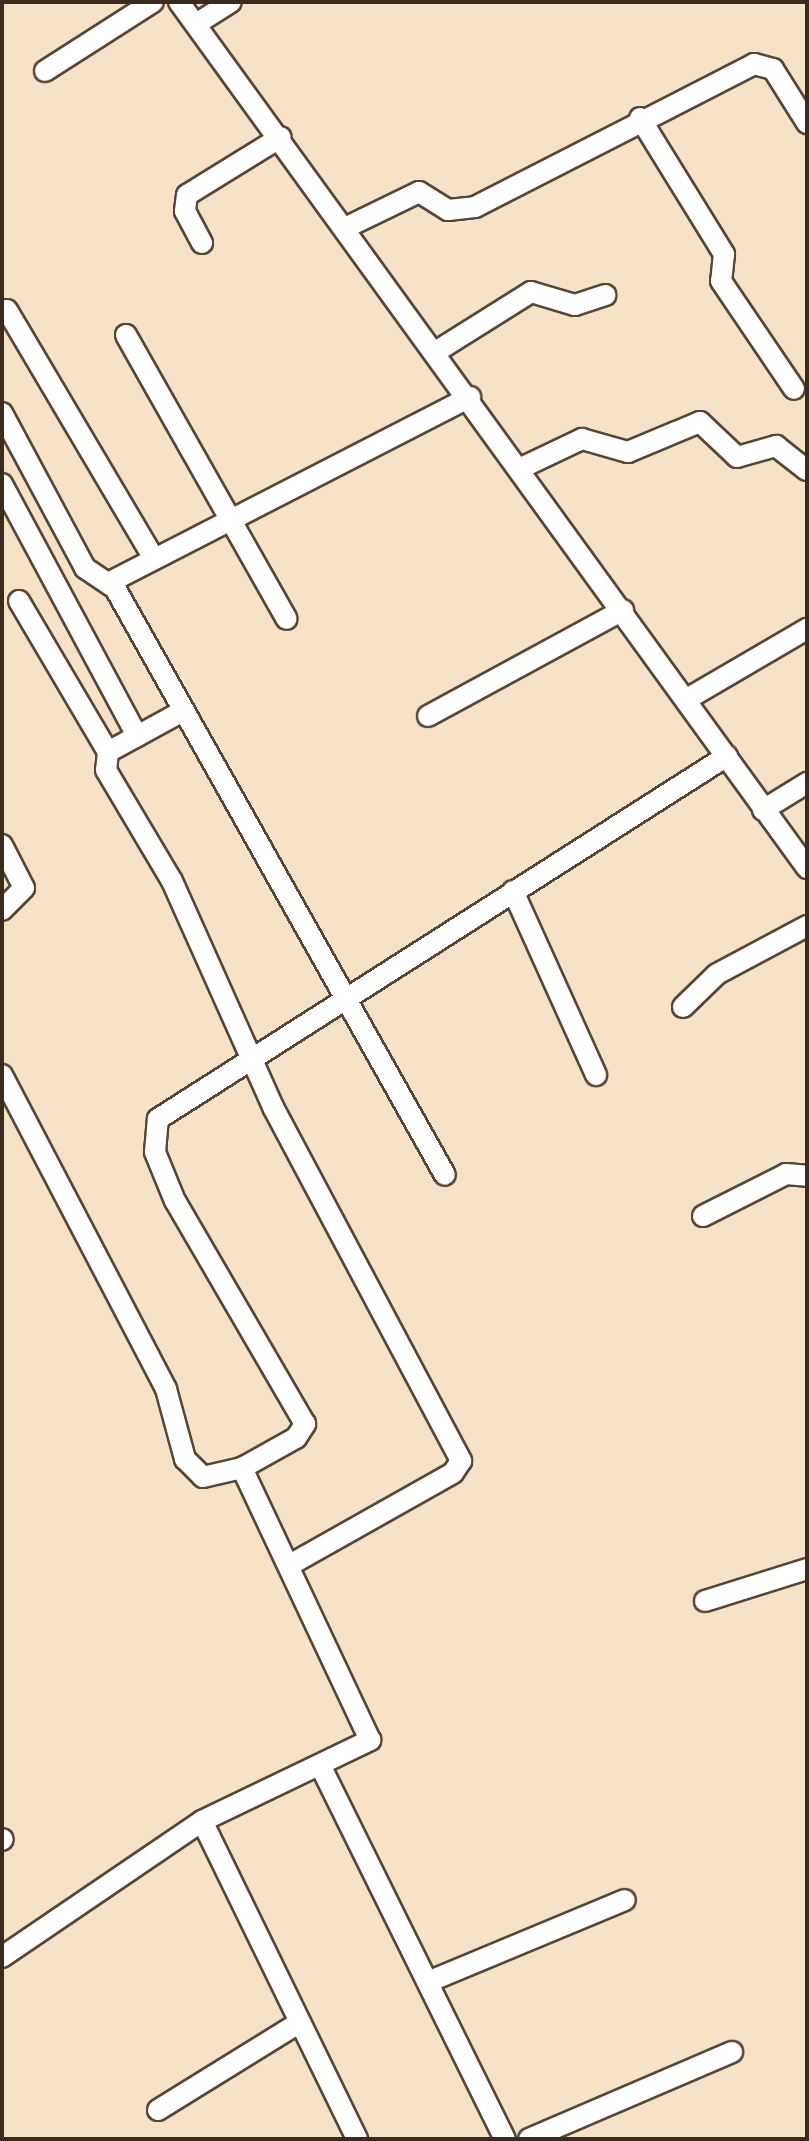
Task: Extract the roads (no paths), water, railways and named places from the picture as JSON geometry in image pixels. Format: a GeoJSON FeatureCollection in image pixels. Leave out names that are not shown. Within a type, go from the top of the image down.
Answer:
{"type":"FeatureCollection","features":[{"type":"Feature","properties":{"kind":"street"},"geometry":{"type":"LineString","coordinates":[[45,71],[153,2]]}},
{"type":"Feature","properties":{"kind":"street"},"geometry":{"type":"LineString","coordinates":[[179,2],[437,351],[807,868]]}},
{"type":"Feature","properties":{"kind":"street"},"geometry":{"type":"LineString","coordinates":[[196,24],[231,2]]}},
{"type":"Feature","properties":{"kind":"street"},"geometry":{"type":"LineString","coordinates":[[347,227],[419,192],[448,210],[475,207],[640,118],[754,64],[773,69],[807,123]]}},
{"type":"Feature","properties":{"kind":"street"},"geometry":{"type":"LineString","coordinates":[[640,118],[724,254],[721,281],[794,389]]}},
{"type":"Feature","properties":{"kind":"street"},"geometry":{"type":"LineString","coordinates":[[202,243],[185,211],[187,195],[281,137]]}},
{"type":"Feature","properties":{"kind":"street"},"geometry":{"type":"LineString","coordinates":[[437,351],[531,292],[575,305],[605,295]]}},
{"type":"Feature","properties":{"kind":"street"},"geometry":{"type":"LineString","coordinates":[[7,310],[152,555]]}},
{"type":"Feature","properties":{"kind":"street"},"geometry":{"type":"LineString","coordinates":[[126,335],[287,619]]}},
{"type":"Feature","properties":{"kind":"street"},"geometry":{"type":"LineString","coordinates":[[110,582],[152,555],[229,515],[470,397]]}},
{"type":"Feature","properties":{"kind":"street"},"geometry":{"type":"LineString","coordinates":[[2,413],[85,568],[110,582],[342,1000],[445,1175]]}},
{"type":"Feature","properties":{"kind":"street"},"geometry":{"type":"LineString","coordinates":[[521,468],[582,439],[628,452],[700,422],[737,457],[776,446],[807,470]]}},
{"type":"Feature","properties":{"kind":"street"},"geometry":{"type":"LineString","coordinates":[[2,484],[137,736]]}},
{"type":"Feature","properties":{"kind":"street"},"geometry":{"type":"LineString","coordinates":[[19,601],[108,752],[106,770],[172,881],[254,1056],[273,1107],[461,1461],[453,1473],[290,1565]]}},
{"type":"Feature","properties":{"kind":"street"},"geometry":{"type":"LineString","coordinates":[[428,716],[623,610]]}},
{"type":"Feature","properties":{"kind":"street"},"geometry":{"type":"LineString","coordinates":[[687,699],[807,629]]}},
{"type":"Feature","properties":{"kind":"street"},"geometry":{"type":"LineString","coordinates":[[108,752],[183,711]]}},
{"type":"Feature","properties":{"kind":"street"},"geometry":{"type":"LineString","coordinates":[[2,1075],[166,1389],[185,1459],[203,1477],[242,1468],[296,1438],[305,1424],[175,1201],[153,1136],[167,1110],[727,756]]}},
{"type":"Feature","properties":{"kind":"street"},"geometry":{"type":"LineString","coordinates":[[763,810],[807,783]]}},
{"type":"Feature","properties":{"kind":"street"},"geometry":{"type":"LineString","coordinates":[[2,845],[24,888],[2,910]]}},
{"type":"Feature","properties":{"kind":"street"},"geometry":{"type":"LineString","coordinates":[[513,891],[596,1075]]}},
{"type":"Feature","properties":{"kind":"street"},"geometry":{"type":"LineString","coordinates":[[683,1007],[717,974],[807,926]]}},
{"type":"Feature","properties":{"kind":"street"},"geometry":{"type":"LineString","coordinates":[[703,1216],[786,1174],[807,1176]]}},
{"type":"Feature","properties":{"kind":"street"},"geometry":{"type":"LineString","coordinates":[[2,1957],[202,1821],[365,1745],[370,1726],[242,1468]]}},
{"type":"Feature","properties":{"kind":"street"},"geometry":{"type":"LineString","coordinates":[[705,1601],[807,1569]]}},
{"type":"Feature","properties":{"kind":"street"},"geometry":{"type":"LineString","coordinates":[[321,1767],[505,2139]]}},
{"type":"Feature","properties":{"kind":"street"},"geometry":{"type":"LineString","coordinates":[[202,1821],[297,2024],[357,2139]]}},
{"type":"Feature","properties":{"kind":"street"},"geometry":{"type":"LineString","coordinates":[[428,1982],[625,1900]]}},
{"type":"Feature","properties":{"kind":"street"},"geometry":{"type":"LineString","coordinates":[[158,2110],[297,2024]]}},
{"type":"Feature","properties":{"kind":"street"},"geometry":{"type":"LineString","coordinates":[[529,2139],[732,2052]]}}]}
